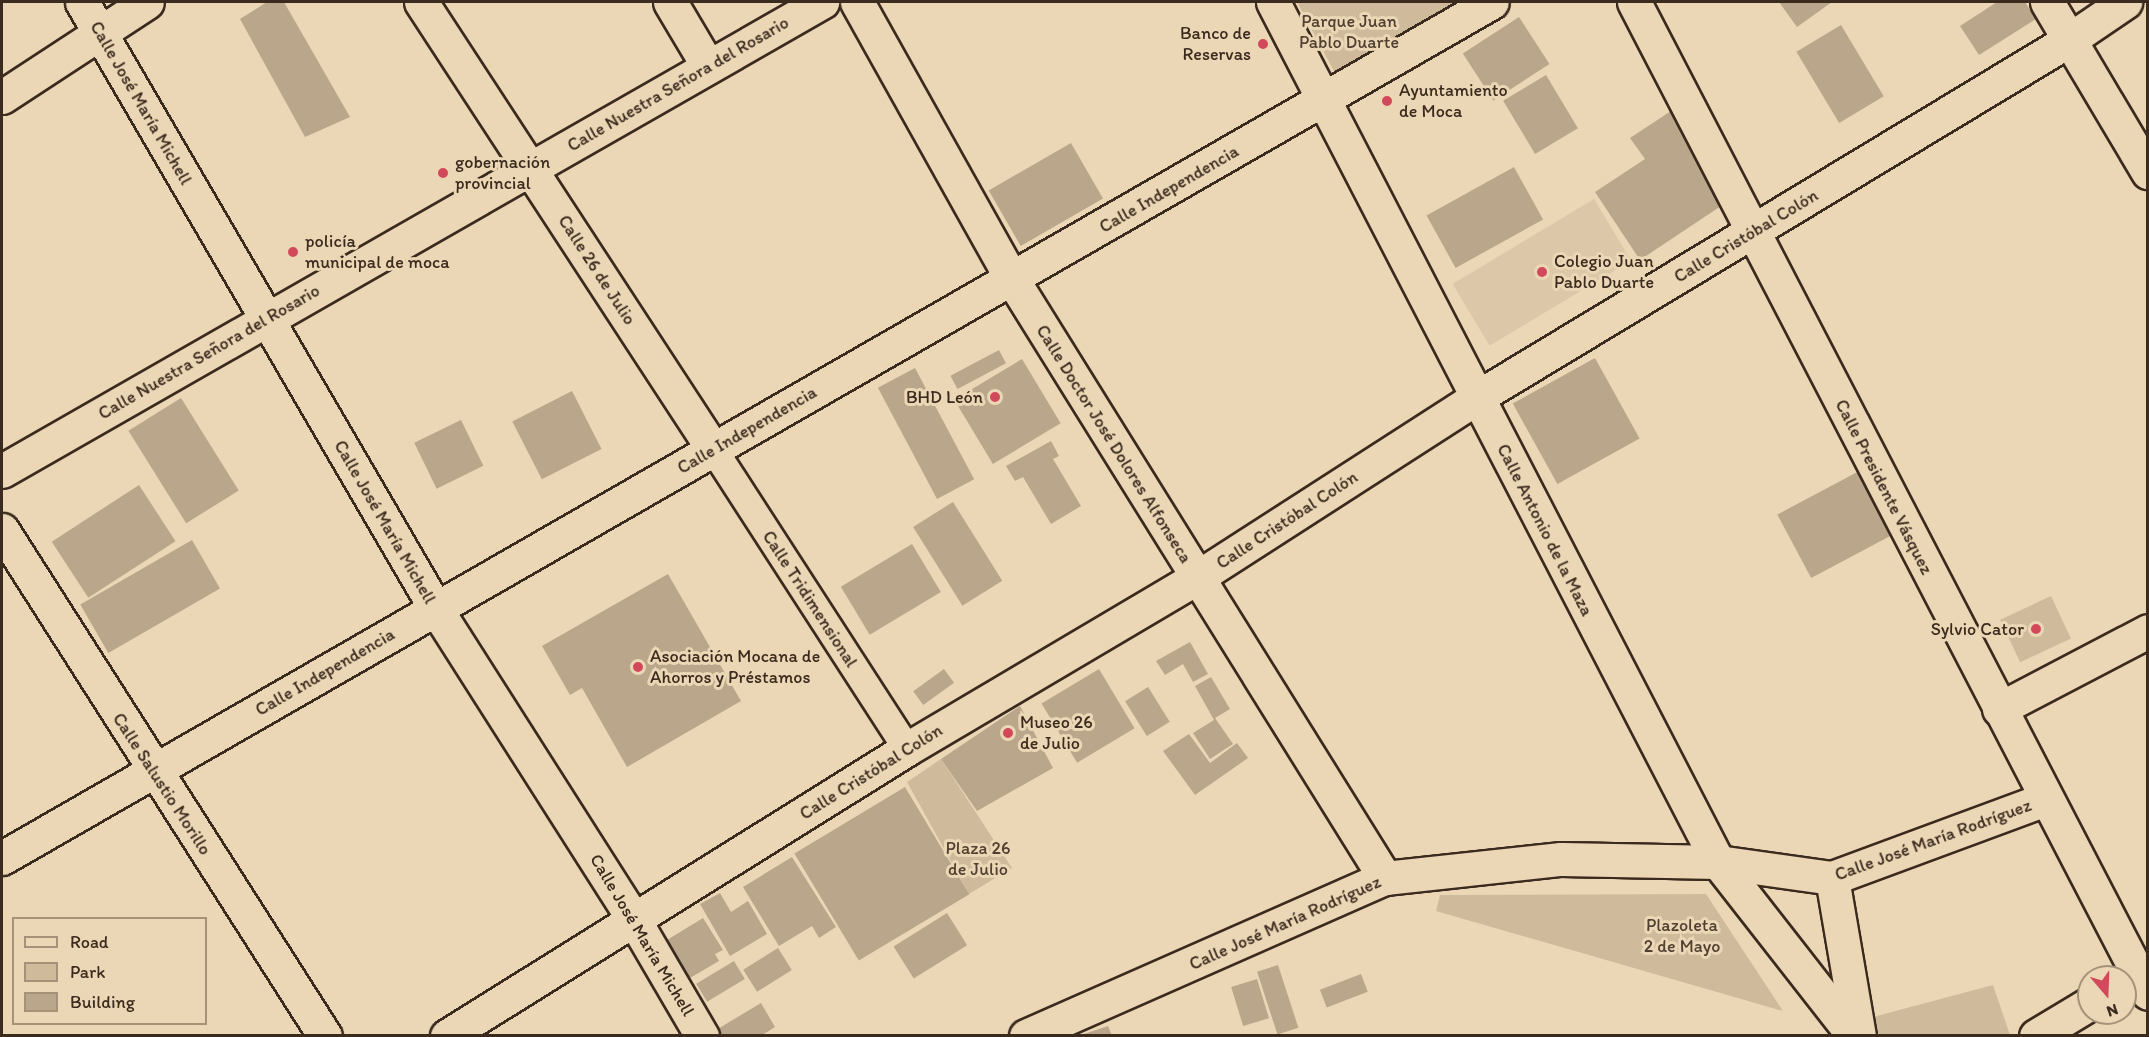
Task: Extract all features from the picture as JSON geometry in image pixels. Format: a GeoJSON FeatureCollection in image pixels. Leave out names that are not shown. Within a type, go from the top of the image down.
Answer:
{"type":"FeatureCollection","features":[{"type":"Feature","properties":{"kind":"street","name":"Calle José María Michell"},"geometry":{"type":"LineString","coordinates":[[82,2],[436,609],[633,918],[702,1035]]}},
{"type":"Feature","properties":{"kind":"street"},"geometry":{"type":"LineString","coordinates":[[2,97],[147,2]]}},
{"type":"Feature","properties":{"kind":"street","name":"Calle 26 de Julio"},"geometry":{"type":"LineString","coordinates":[[421,2],[713,449]]}},
{"type":"Feature","properties":{"kind":"street"},"geometry":{"type":"LineString","coordinates":[[670,2],[708,66]]}},
{"type":"Feature","properties":{"kind":"street","name":"Calle Nuestra Señora del Rosario"},"geometry":{"type":"LineString","coordinates":[[2,471],[822,2]]}},
{"type":"Feature","properties":{"kind":"street","name":"Calle Doctor José Dolores Alfonseca"},"geometry":{"type":"LineString","coordinates":[[857,2],[1012,279],[1386,878]]}},
{"type":"Feature","properties":{"kind":"street","name":"Calle Antonio de la Maza"},"geometry":{"type":"LineString","coordinates":[[1273,2],[1718,862],[1854,1035]]}},
{"type":"Feature","properties":{"kind":"street","name":"Calle Independencia"},"geometry":{"type":"LineString","coordinates":[[2,858],[1492,2]]}},
{"type":"Feature","properties":{"kind":"street","name":"Calle Presidente Vásquez"},"geometry":{"type":"LineString","coordinates":[[1634,2],[1999,709],[2128,965]]}},
{"type":"Feature","properties":{"kind":"street"},"geometry":{"type":"LineString","coordinates":[[2046,2],[2148,172]]}},
{"type":"Feature","properties":{"kind":"street","name":"Calle Cristóbal Colón"},"geometry":{"type":"LineString","coordinates":[[447,1035],[907,749],[1197,577],[1476,398],[1753,233],[2069,40],[2125,2]]}},
{"type":"Feature","properties":{"kind":"street","name":"Calle Tridimensional"},"geometry":{"type":"LineString","coordinates":[[713,449],[907,749]]}},
{"type":"Feature","properties":{"kind":"street","name":"Calle Salustio Morillo"},"geometry":{"type":"LineString","coordinates":[[2,530],[153,771],[325,1035]]}},
{"type":"Feature","properties":{"kind":"street"},"geometry":{"type":"LineString","coordinates":[[1999,709],[2148,631]]}},
{"type":"Feature","properties":{"kind":"street","name":"Calle José María Rodríguez"},"geometry":{"type":"LineString","coordinates":[[1026,1035],[1386,878],[1561,859],[1718,862],[1832,878],[2045,799]]}},
{"type":"Feature","properties":{"kind":"street"},"geometry":{"type":"LineString","coordinates":[[1832,878],[1859,1035]]}},
{"type":"Feature","properties":{"kind":"street"},"geometry":{"type":"LineString","coordinates":[[2036,1035],[2077,1011]]}},
{"type":"Feature","properties":{"kind":"shaded area","name":"Colegio Juan Pablo Duarte"},"geometry":{"type":"Polygon","coordinates":[[[1594,199],[1631,261],[1490,346],[1453,284],[1594,199]]]}},
{"type":"Feature","properties":{"kind":"green space","name":"Parque Juan Pablo Duarte"},"geometry":{"type":"Polygon","coordinates":[[[1297,2],[1465,2],[1336,75],[1297,2]]]}},
{"type":"Feature","properties":{"kind":"green space","name":"Sylvio Cator"},"geometry":{"type":"Polygon","coordinates":[[[2051,596],[2071,639],[2020,662],[2000,620],[2051,596]]]}},
{"type":"Feature","properties":{"kind":"green space","name":"Plaza 26 de Julio"},"geometry":{"type":"Polygon","coordinates":[[[941,759],[1012,868],[969,894],[907,782],[941,759]]]}},
{"type":"Feature","properties":{"kind":"green space","name":"Plazoleta 2 de Mayo"},"geometry":{"type":"Polygon","coordinates":[[[1706,894],[1783,1011],[1436,911],[1440,895],[1706,894]]]}},
{"type":"Feature","properties":{"kind":"green space"},"geometry":{"type":"Polygon","coordinates":[[[1993,985],[2010,1035],[1882,1036],[1875,1031],[1873,1017],[1993,985]]]}},
{"type":"Feature","properties":{"kind":"building"},"geometry":{"type":"Polygon","coordinates":[[[267,2],[284,2],[350,117],[305,137],[240,19],[267,2]]]}},
{"type":"Feature","properties":{"kind":"building"},"geometry":{"type":"Polygon","coordinates":[[[1779,2],[1832,2],[1797,27],[1779,2]]]}},
{"type":"Feature","properties":{"kind":"building"},"geometry":{"type":"Polygon","coordinates":[[[1997,2],[2025,2],[2036,19],[1979,55],[1960,26],[1997,2]]]}},
{"type":"Feature","properties":{"kind":"building"},"geometry":{"type":"Polygon","coordinates":[[[1519,17],[1549,64],[1493,100],[1463,53],[1519,17]]]}},
{"type":"Feature","properties":{"kind":"building"},"geometry":{"type":"Polygon","coordinates":[[[1841,25],[1884,96],[1839,123],[1796,52],[1841,25]]]}},
{"type":"Feature","properties":{"kind":"building"},"geometry":{"type":"Polygon","coordinates":[[[1546,75],[1578,128],[1535,154],[1503,101],[1546,75]]]}},
{"type":"Feature","properties":{"kind":"building"},"geometry":{"type":"Polygon","coordinates":[[[1671,111],[1730,200],[1640,260],[1595,192],[1645,159],[1630,138],[1671,111]]]}},
{"type":"Feature","properties":{"kind":"building"},"geometry":{"type":"Polygon","coordinates":[[[1071,143],[1103,198],[1021,246],[989,191],[1071,143]]]}},
{"type":"Feature","properties":{"kind":"building"},"geometry":{"type":"Polygon","coordinates":[[[1514,167],[1543,219],[1456,268],[1427,215],[1514,167]]]}},
{"type":"Feature","properties":{"kind":"building"},"geometry":{"type":"Polygon","coordinates":[[[999,350],[1006,363],[957,389],[950,376],[999,350]]]}},
{"type":"Feature","properties":{"kind":"building"},"geometry":{"type":"Polygon","coordinates":[[[1595,358],[1640,438],[1557,484],[1513,404],[1595,358]]]}},
{"type":"Feature","properties":{"kind":"building"},"geometry":{"type":"Polygon","coordinates":[[[1022,359],[1061,423],[993,464],[954,400],[1022,359]]]}},
{"type":"Feature","properties":{"kind":"building"},"geometry":{"type":"Polygon","coordinates":[[[915,368],[974,479],[937,499],[878,388],[915,368]]]}},
{"type":"Feature","properties":{"kind":"building"},"geometry":{"type":"Polygon","coordinates":[[[572,391],[602,449],[542,479],[512,421],[572,391]]]}},
{"type":"Feature","properties":{"kind":"building"},"geometry":{"type":"Polygon","coordinates":[[[181,398],[239,490],[186,523],[128,431],[181,398]]]}},
{"type":"Feature","properties":{"kind":"building"},"geometry":{"type":"Polygon","coordinates":[[[461,420],[483,466],[437,489],[414,443],[461,420]]]}},
{"type":"Feature","properties":{"kind":"building"},"geometry":{"type":"Polygon","coordinates":[[[1051,441],[1059,456],[1053,459],[1081,506],[1051,524],[1023,477],[1015,481],[1006,466],[1051,441]]]}},
{"type":"Feature","properties":{"kind":"building"},"geometry":{"type":"Polygon","coordinates":[[[1863,469],[1897,533],[1811,578],[1777,515],[1863,469]]]}},
{"type":"Feature","properties":{"kind":"building"},"geometry":{"type":"Polygon","coordinates":[[[139,485],[175,541],[88,598],[52,542],[139,485]]]}},
{"type":"Feature","properties":{"kind":"building"},"geometry":{"type":"Polygon","coordinates":[[[953,502],[1002,581],[962,606],[913,527],[953,502]]]}},
{"type":"Feature","properties":{"kind":"building"},"geometry":{"type":"Polygon","coordinates":[[[192,540],[220,588],[108,653],[80,604],[192,540]]]}},
{"type":"Feature","properties":{"kind":"building"},"geometry":{"type":"Polygon","coordinates":[[[912,544],[941,592],[870,635],[841,587],[912,544]]]}},
{"type":"Feature","properties":{"kind":"building","name":"Asociación Mocana de Ahorros y Préstamos"},"geometry":{"type":"Polygon","coordinates":[[[668,574],[741,701],[627,767],[582,688],[570,695],[542,646],[668,574]]]}},
{"type":"Feature","properties":{"kind":"building"},"geometry":{"type":"Polygon","coordinates":[[[1190,642],[1208,674],[1193,682],[1183,664],[1165,675],[1156,661],[1190,642]]]}},
{"type":"Feature","properties":{"kind":"building"},"geometry":{"type":"Polygon","coordinates":[[[944,669],[954,683],[923,705],[913,691],[944,669]]]}},
{"type":"Feature","properties":{"kind":"building"},"geometry":{"type":"Polygon","coordinates":[[[1099,669],[1135,728],[1077,763],[1042,704],[1099,669]]]}},
{"type":"Feature","properties":{"kind":"building"},"geometry":{"type":"Polygon","coordinates":[[[1211,677],[1230,709],[1215,718],[1233,744],[1210,759],[1193,733],[1214,720],[1195,686],[1211,677]]]}},
{"type":"Feature","properties":{"kind":"building"},"geometry":{"type":"Polygon","coordinates":[[[1148,687],[1170,722],[1147,736],[1125,701],[1148,687]]]}},
{"type":"Feature","properties":{"kind":"building","name":"Museo 26 de Julio"},"geometry":{"type":"Polygon","coordinates":[[[1020,706],[1053,768],[977,811],[941,759],[1020,706]]]}},
{"type":"Feature","properties":{"kind":"building"},"geometry":{"type":"Polygon","coordinates":[[[1189,734],[1210,763],[1237,743],[1248,758],[1195,795],[1163,751],[1189,734]]]}},
{"type":"Feature","properties":{"kind":"building"},"geometry":{"type":"Polygon","coordinates":[[[905,787],[969,894],[859,961],[794,853],[905,787]]]}},
{"type":"Feature","properties":{"kind":"building"},"geometry":{"type":"Polygon","coordinates":[[[792,857],[836,927],[819,938],[812,926],[779,946],[743,887],[792,857]]]}},
{"type":"Feature","properties":{"kind":"building"},"geometry":{"type":"Polygon","coordinates":[[[720,893],[731,912],[748,901],[767,934],[730,956],[700,904],[720,893]]]}},
{"type":"Feature","properties":{"kind":"building"},"geometry":{"type":"Polygon","coordinates":[[[947,913],[967,945],[914,979],[894,946],[947,913]]]}},
{"type":"Feature","properties":{"kind":"building"},"geometry":{"type":"Polygon","coordinates":[[[703,918],[723,950],[715,954],[719,961],[690,978],[667,940],[703,918]]]}},
{"type":"Feature","properties":{"kind":"building"},"geometry":{"type":"Polygon","coordinates":[[[778,948],[792,970],[757,992],[743,970],[778,948]]]}},
{"type":"Feature","properties":{"kind":"building"},"geometry":{"type":"Polygon","coordinates":[[[734,961],[745,979],[707,1002],[696,984],[734,961]]]}},
{"type":"Feature","properties":{"kind":"building"},"geometry":{"type":"Polygon","coordinates":[[[1278,965],[1298,1028],[1277,1035],[1257,972],[1278,965]]]}},
{"type":"Feature","properties":{"kind":"building"},"geometry":{"type":"Polygon","coordinates":[[[1361,974],[1368,992],[1327,1008],[1320,990],[1361,974]]]}},
{"type":"Feature","properties":{"kind":"building"},"geometry":{"type":"Polygon","coordinates":[[[1257,979],[1269,1018],[1243,1026],[1231,987],[1257,979]]]}},
{"type":"Feature","properties":{"kind":"building"},"geometry":{"type":"Polygon","coordinates":[[[761,1003],[775,1027],[761,1036],[720,1036],[716,1030],[761,1003]]]}},
{"type":"Feature","properties":{"kind":"building"},"geometry":{"type":"Polygon","coordinates":[[[1108,1026],[1112,1036],[1081,1036],[1081,1035],[1108,1026]]]}},
{"type":"Feature","properties":{"kind":"place","name":"Banco de Reservas"},"geometry":{"type":"Point","coordinates":[1263,44]}},
{"type":"Feature","properties":{"kind":"place","name":"Ayuntamiento de Moca"},"geometry":{"type":"Point","coordinates":[1387,101]}},
{"type":"Feature","properties":{"kind":"place","name":"gobernación provincial"},"geometry":{"type":"Point","coordinates":[443,173]}},
{"type":"Feature","properties":{"kind":"place","name":"policía municipal de moca"},"geometry":{"type":"Point","coordinates":[293,252]}},
{"type":"Feature","properties":{"kind":"place","name":"Colegio Juan Pablo Duarte"},"geometry":{"type":"Point","coordinates":[1542,272]}},
{"type":"Feature","properties":{"kind":"place","name":"BHD León"},"geometry":{"type":"Point","coordinates":[995,397]}},
{"type":"Feature","properties":{"kind":"place","name":"Sylvio Cator"},"geometry":{"type":"Point","coordinates":[2036,629]}},
{"type":"Feature","properties":{"kind":"place","name":"Asociación Mocana de Ahorros y Préstamos"},"geometry":{"type":"Point","coordinates":[638,667]}},
{"type":"Feature","properties":{"kind":"place","name":"Museo 26 de Julio"},"geometry":{"type":"Point","coordinates":[1008,733]}}]}
